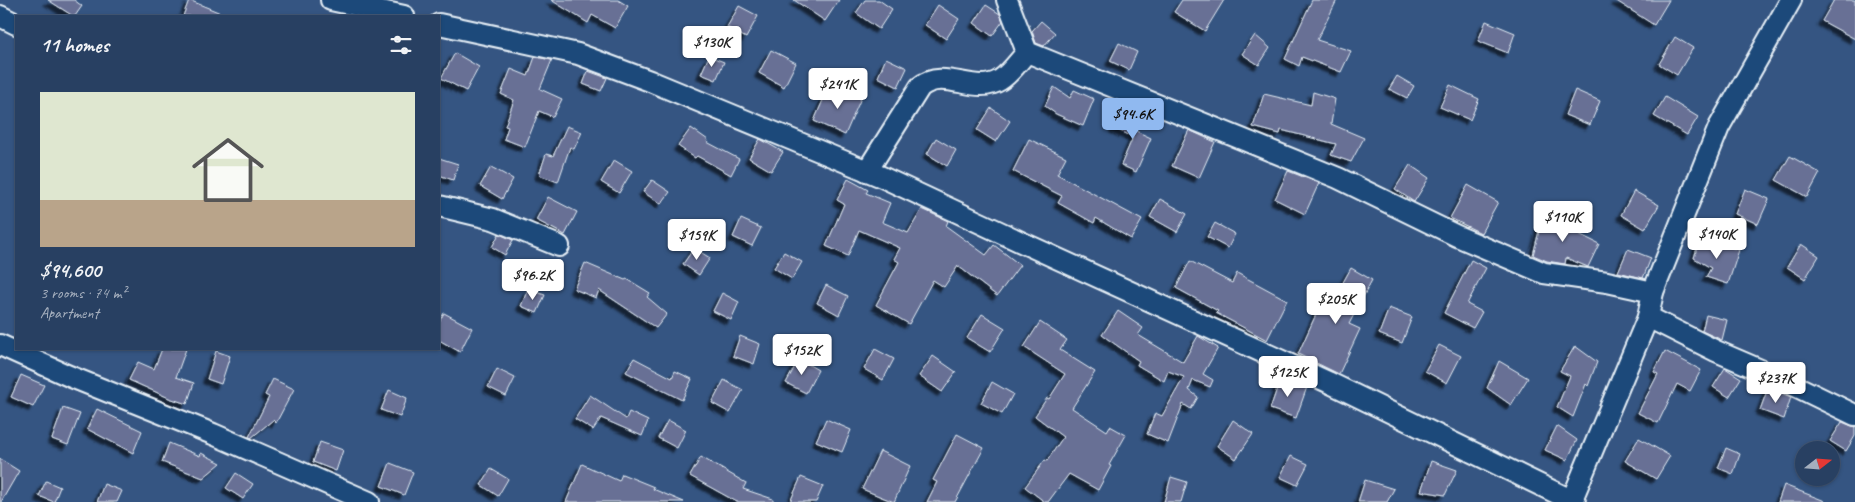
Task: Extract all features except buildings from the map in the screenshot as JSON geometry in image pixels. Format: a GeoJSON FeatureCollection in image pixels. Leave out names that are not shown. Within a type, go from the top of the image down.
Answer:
{"type":"FeatureCollection","features":[{"type":"Feature","properties":{"kind":"street"},"geometry":{"type":"LineString","coordinates":[[331,0],[399,15]]}},
{"type":"Feature","properties":{"kind":"street"},"geometry":{"type":"LineString","coordinates":[[1007,0],[1028,52],[1338,178],[1457,236],[1544,273],[1558,277],[1607,282],[1652,292]]}},
{"type":"Feature","properties":{"kind":"street"},"geometry":{"type":"LineString","coordinates":[[440,24],[578,54],[650,81],[867,171],[1328,382],[1573,502],[1648,317],[1652,292],[1719,127],[1791,0]]}},
{"type":"Feature","properties":{"kind":"street"},"geometry":{"type":"LineString","coordinates":[[0,16],[15,24]]}},
{"type":"Feature","properties":{"kind":"street"},"geometry":{"type":"LineString","coordinates":[[867,171],[920,86],[925,82],[935,78],[980,85],[990,84],[1000,80],[1028,52]]}},
{"type":"Feature","properties":{"kind":"street"},"geometry":{"type":"LineString","coordinates":[[440,206],[493,219],[559,246]]}},
{"type":"Feature","properties":{"kind":"street"},"geometry":{"type":"LineString","coordinates":[[1648,317],[1716,351],[1779,378],[1855,415]]}},
{"type":"Feature","properties":{"kind":"street"},"geometry":{"type":"LineString","coordinates":[[0,345],[69,376],[213,434],[369,502]]}}]}
